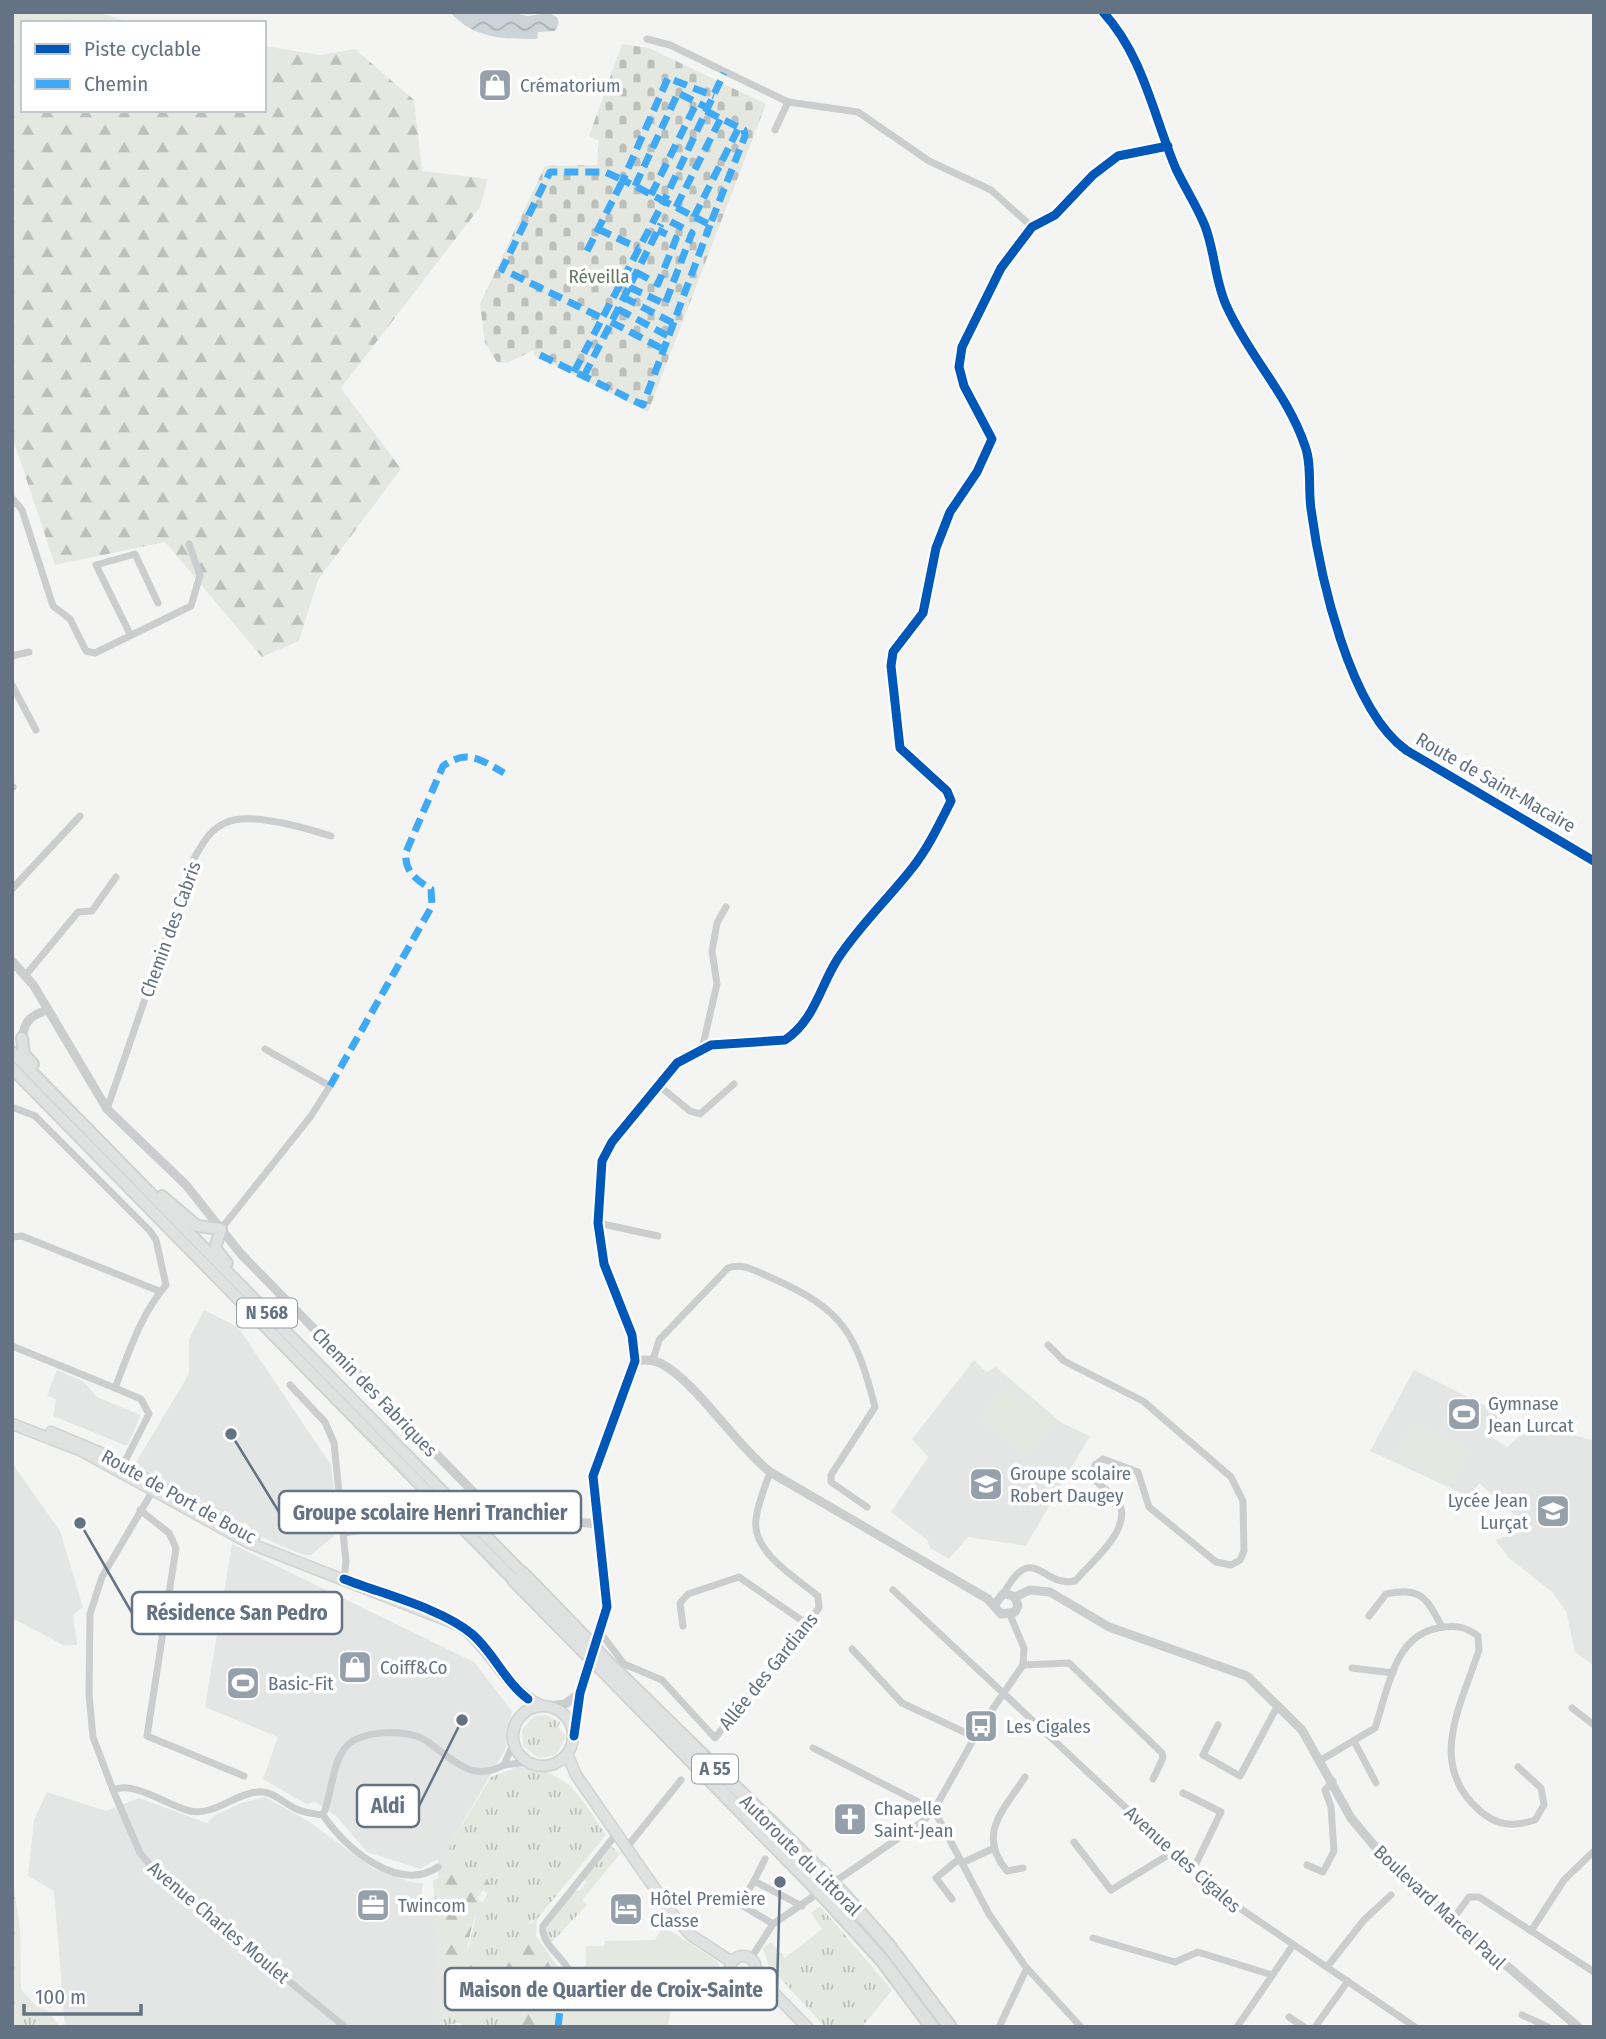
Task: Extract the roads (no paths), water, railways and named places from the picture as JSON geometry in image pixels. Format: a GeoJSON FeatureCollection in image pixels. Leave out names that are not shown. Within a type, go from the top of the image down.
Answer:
{"type":"FeatureCollection","features":[{"type":"Feature","properties":{"kind":"highway"},"geometry":{"type":"LineString","coordinates":[[22,1038],[24,1054],[74,1116]]}},
{"type":"Feature","properties":{"kind":"highway","name":"N 568"},"geometry":{"type":"LineString","coordinates":[[12,1052],[296,1342],[518,1576]]}},
{"type":"Feature","properties":{"kind":"highway","name":"N 568"},"geometry":{"type":"LineString","coordinates":[[12,1068],[518,1576]]}},
{"type":"Feature","properties":{"kind":"highway"},"geometry":{"type":"LineString","coordinates":[[87,1129],[197,1227],[221,1229],[215,1248],[296,1342]]}},
{"type":"Feature","properties":{"kind":"highway","name":"Autoroute du Littoral"},"geometry":{"type":"LineString","coordinates":[[518,1576],[832,1905],[881,1959],[932,2027]]}},
{"type":"Feature","properties":{"kind":"highway","name":"Autoroute du Littoral"},"geometry":{"type":"LineString","coordinates":[[603,1664],[844,1895],[888,1945],[950,2027]]}},
{"type":"Feature","properties":{"kind":"main road","name":"Route de Port de Bouc"},"geometry":{"type":"LineString","coordinates":[[13,1421],[80,1443],[121,1469],[254,1539],[459,1625],[486,1647],[516,1689],[545,1706]]}},
{"type":"Feature","properties":{"kind":"main road"},"geometry":{"type":"LineString","coordinates":[[516,1689],[519,1704],[514,1742],[528,1762],[551,1765],[576,1775]]}},
{"type":"Feature","properties":{"kind":"main road"},"geometry":{"type":"LineString","coordinates":[[517,1720],[525,1711],[545,1706],[569,1720],[574,1736],[567,1755],[551,1765]]}},
{"type":"Feature","properties":{"kind":"main road"},"geometry":{"type":"LineString","coordinates":[[567,1755],[576,1775],[676,1919],[692,1936],[732,1962]]}},
{"type":"Feature","properties":{"kind":"main road"},"geometry":{"type":"LineString","coordinates":[[738,1957],[751,1958],[756,1965],[755,1974],[745,1982],[735,1978],[730,1969],[732,1962],[738,1957]]}},
{"type":"Feature","properties":{"kind":"main road"},"geometry":{"type":"LineString","coordinates":[[755,1974],[807,2027]]}},
{"type":"Feature","properties":{"kind":"street","name":"Route de Saint-Macaire"},"geometry":{"type":"LineString","coordinates":[[1103,12],[1136,58],[1168,146],[1206,228],[1226,305],[1240,333],[1280,395],[1306,447],[1320,567],[1342,643],[1375,718],[1392,741],[1594,861]]}},
{"type":"Feature","properties":{"kind":"street"},"geometry":{"type":"LineString","coordinates":[[647,39],[670,45],[788,102],[858,112],[929,161],[991,190],[1032,227]]}},
{"type":"Feature","properties":{"kind":"street"},"geometry":{"type":"LineString","coordinates":[[775,130],[788,102]]}},
{"type":"Feature","properties":{"kind":"street"},"geometry":{"type":"LineString","coordinates":[[574,1736],[580,1693],[607,1607],[593,1476],[635,1361],[632,1335],[604,1264],[598,1223],[602,1161],[612,1142],[657,1084],[677,1063],[706,1047],[785,1040],[795,1034],[829,981],[837,961],[915,864],[951,801],[947,791],[900,748],[891,666],[900,640],[923,613],[936,548],[992,439],[964,386],[959,367],[962,347],[1001,268],[1032,227],[1055,215],[1093,175],[1118,156],[1168,146]]}},
{"type":"Feature","properties":{"kind":"street"},"geometry":{"type":"LineString","coordinates":[[12,498],[22,510],[53,606],[70,619],[86,651],[95,653],[191,606],[200,575],[189,544]]}},
{"type":"Feature","properties":{"kind":"street"},"geometry":{"type":"LineString","coordinates":[[130,634],[96,565],[135,554],[158,603]]}},
{"type":"Feature","properties":{"kind":"street"},"geometry":{"type":"LineString","coordinates":[[12,656],[29,652]]}},
{"type":"Feature","properties":{"kind":"street"},"geometry":{"type":"LineString","coordinates":[[12,685],[36,730]]}},
{"type":"Feature","properties":{"kind":"street"},"geometry":{"type":"LineString","coordinates":[[12,889],[80,816]]}},
{"type":"Feature","properties":{"kind":"street","name":"Chemin des Cabris"},"geometry":{"type":"LineString","coordinates":[[107,1109],[194,860],[206,838],[228,821],[284,821],[331,836]]}},
{"type":"Feature","properties":{"kind":"street"},"geometry":{"type":"LineString","coordinates":[[25,976],[78,912],[92,911],[116,877]]}},
{"type":"Feature","properties":{"kind":"street"},"geometry":{"type":"LineString","coordinates":[[706,1047],[717,984],[712,951],[717,923],[726,906]]}},
{"type":"Feature","properties":{"kind":"street","name":"Chemin des Fabriques"},"geometry":{"type":"LineString","coordinates":[[12,961],[48,1010],[107,1109],[186,1185],[221,1229],[285,1300],[485,1504],[505,1515],[597,1524]]}},
{"type":"Feature","properties":{"kind":"street"},"geometry":{"type":"LineString","coordinates":[[22,1038],[24,1024],[35,1014],[48,1010]]}},
{"type":"Feature","properties":{"kind":"street"},"geometry":{"type":"LineString","coordinates":[[221,1229],[311,1116],[330,1086],[265,1049]]}},
{"type":"Feature","properties":{"kind":"street"},"geometry":{"type":"LineString","coordinates":[[657,1084],[690,1111],[700,1114],[733,1084]]}},
{"type":"Feature","properties":{"kind":"street"},"geometry":{"type":"LineString","coordinates":[[12,1107],[35,1116],[156,1240],[166,1285],[159,1291],[142,1319],[115,1388]]}},
{"type":"Feature","properties":{"kind":"street"},"geometry":{"type":"LineString","coordinates":[[598,1223],[659,1236]]}},
{"type":"Feature","properties":{"kind":"street"},"geometry":{"type":"LineString","coordinates":[[12,1237],[22,1236],[159,1291]]}},
{"type":"Feature","properties":{"kind":"street"},"geometry":{"type":"LineString","coordinates":[[653,1360],[659,1340],[728,1268],[742,1265],[804,1293],[844,1323],[866,1371],[875,1407],[831,1475],[831,1482],[867,1507]]}},
{"type":"Feature","properties":{"kind":"street"},"geometry":{"type":"LineString","coordinates":[[995,1604],[1019,1572],[1030,1567],[1043,1570],[1064,1581],[1075,1581],[1116,1532],[1122,1520],[1120,1507],[1093,1476],[1095,1465],[1103,1459],[1138,1472],[1149,1507],[1216,1562],[1231,1565],[1240,1560],[1244,1551],[1243,1501],[1231,1477],[1143,1401],[1064,1362],[1048,1345]]}},
{"type":"Feature","properties":{"kind":"street"},"geometry":{"type":"LineString","coordinates":[[12,1346],[141,1399],[149,1410],[147,1420],[121,1469]]}},
{"type":"Feature","properties":{"kind":"street"},"geometry":{"type":"LineString","coordinates":[[635,1361],[653,1360],[679,1377],[739,1444],[770,1472],[995,1604],[1001,1614],[1010,1615]]}},
{"type":"Feature","properties":{"kind":"street"},"geometry":{"type":"LineString","coordinates":[[290,1385],[325,1423],[334,1443],[346,1562],[344,1579]]}},
{"type":"Feature","properties":{"kind":"street","name":"Allée des Gardians"},"geometry":{"type":"LineString","coordinates":[[600,1632],[624,1664],[662,1680],[715,1738],[819,1608],[818,1596],[767,1551],[758,1538],[756,1518],[770,1472]]}},
{"type":"Feature","properties":{"kind":"street","name":"Avenue Charles Moulet"},"geometry":{"type":"LineString","coordinates":[[155,1487],[102,1577],[90,1614],[89,1694],[93,1737],[140,1853],[158,1874],[345,2027]]}},
{"type":"Feature","properties":{"kind":"street"},"geometry":{"type":"LineString","coordinates":[[343,1533],[405,1524],[413,1517],[414,1497]]}},
{"type":"Feature","properties":{"kind":"street"},"geometry":{"type":"LineString","coordinates":[[141,1510],[169,1533],[176,1552],[147,1736],[244,1776]]}},
{"type":"Feature","properties":{"kind":"street"},"geometry":{"type":"LineString","coordinates":[[683,1626],[680,1603],[688,1594],[739,1577],[807,1623]]}},
{"type":"Feature","properties":{"kind":"street"},"geometry":{"type":"LineString","coordinates":[[1369,1616],[1386,1594],[1408,1589],[1421,1594],[1442,1627]]}},
{"type":"Feature","properties":{"kind":"street","name":"Avenue des Cigales"},"geometry":{"type":"LineString","coordinates":[[893,1590],[1238,1910],[1415,2027]]}},
{"type":"Feature","properties":{"kind":"street","name":"Boulevard Marcel Paul"},"geometry":{"type":"LineString","coordinates":[[1015,1597],[1030,1590],[1050,1592],[1109,1627],[1247,1676],[1302,1730],[1357,1828],[1392,1867],[1578,2026]]}},
{"type":"Feature","properties":{"kind":"street"},"geometry":{"type":"LineString","coordinates":[[1004,1593],[1015,1597],[1018,1606],[1010,1615]]}},
{"type":"Feature","properties":{"kind":"street"},"geometry":{"type":"LineString","coordinates":[[751,1958],[773,1924],[922,1822],[933,1810],[1002,1693],[1023,1665],[1024,1648],[1010,1615]]}},
{"type":"Feature","properties":{"kind":"street"},"geometry":{"type":"LineString","coordinates":[[1321,1760],[1375,1728],[1401,1649],[1422,1631],[1442,1627],[1465,1627],[1478,1636],[1479,1650],[1452,1733],[1449,1754],[1454,1777],[1467,1800],[1490,1820],[1515,1826],[1535,1820],[1544,1805],[1541,1788],[1518,1767]]}},
{"type":"Feature","properties":{"kind":"street"},"geometry":{"type":"LineString","coordinates":[[852,1649],[901,1703],[975,1737]]}},
{"type":"Feature","properties":{"kind":"street"},"geometry":{"type":"LineString","coordinates":[[1023,1665],[1069,1663],[1162,1753],[1163,1758],[1153,1779]]}},
{"type":"Feature","properties":{"kind":"street"},"geometry":{"type":"LineString","coordinates":[[1352,1668],[1394,1673]]}},
{"type":"Feature","properties":{"kind":"street"},"geometry":{"type":"LineString","coordinates":[[545,1706],[565,1704],[580,1693]]}},
{"type":"Feature","properties":{"kind":"street"},"geometry":{"type":"LineString","coordinates":[[1219,1725],[1203,1755],[1240,1776],[1278,1705]]}},
{"type":"Feature","properties":{"kind":"street"},"geometry":{"type":"LineString","coordinates":[[1572,1708],[1594,1725]]}},
{"type":"Feature","properties":{"kind":"street"},"geometry":{"type":"LineString","coordinates":[[323,1815],[329,1801],[338,1760],[346,1746],[363,1736],[398,1734],[422,1738],[454,1764],[475,1772],[488,1772],[505,1765],[528,1762]]}},
{"type":"Feature","properties":{"kind":"street"},"geometry":{"type":"LineString","coordinates":[[1354,1741],[1376,1783]]}},
{"type":"Feature","properties":{"kind":"street"},"geometry":{"type":"LineString","coordinates":[[505,1765],[514,1742]]}},
{"type":"Feature","properties":{"kind":"street"},"geometry":{"type":"LineString","coordinates":[[813,1748],[933,1810],[989,1914],[1027,1968],[1081,2027]]}},
{"type":"Feature","properties":{"kind":"street"},"geometry":{"type":"LineString","coordinates":[[1023,1868],[1007,1871],[992,1849],[994,1825],[1025,1777]]}},
{"type":"Feature","properties":{"kind":"street"},"geometry":{"type":"LineString","coordinates":[[627,1847],[681,1780]]}},
{"type":"Feature","properties":{"kind":"street"},"geometry":{"type":"LineString","coordinates":[[1307,1865],[1323,1872],[1334,1851],[1331,1807],[1325,1790],[1333,1781]]}},
{"type":"Feature","properties":{"kind":"street"},"geometry":{"type":"LineString","coordinates":[[113,1790],[119,1787],[131,1789],[196,1811],[244,1795],[264,1792],[296,1809],[323,1815],[333,1830],[380,1867],[418,1876],[438,1867]]}},
{"type":"Feature","properties":{"kind":"street"},"geometry":{"type":"LineString","coordinates":[[1183,1793],[1221,1812],[1193,1870]]}},
{"type":"Feature","properties":{"kind":"street"},"geometry":{"type":"LineString","coordinates":[[567,1993],[572,1984],[571,1975],[543,1937],[543,1926],[617,1833]]}},
{"type":"Feature","properties":{"kind":"street"},"geometry":{"type":"LineString","coordinates":[[1074,1842],[1111,1890],[1173,1852]]}},
{"type":"Feature","properties":{"kind":"street"},"geometry":{"type":"LineString","coordinates":[[952,1899],[936,1878],[961,1861],[992,1849]]}},
{"type":"Feature","properties":{"kind":"street"},"geometry":{"type":"LineString","coordinates":[[1531,1931],[1564,1880],[1594,1851]]}},
{"type":"Feature","properties":{"kind":"street"},"geometry":{"type":"LineString","coordinates":[[765,1860],[740,1904],[773,1924]]}},
{"type":"Feature","properties":{"kind":"street"},"geometry":{"type":"LineString","coordinates":[[754,1881],[802,1906]]}},
{"type":"Feature","properties":{"kind":"street"},"geometry":{"type":"LineString","coordinates":[[1327,1967],[1364,1920],[1391,1895]]}},
{"type":"Feature","properties":{"kind":"street"},"geometry":{"type":"LineString","coordinates":[[1453,1919],[1473,1896],[1594,1972]]}},
{"type":"Feature","properties":{"kind":"street"},"geometry":{"type":"LineString","coordinates":[[1093,1938],[1175,1962],[1198,1952],[1272,1975]]}},
{"type":"Feature","properties":{"kind":"street"},"geometry":{"type":"LineString","coordinates":[[1237,2027],[1293,1945]]}},
{"type":"Feature","properties":{"kind":"street"},"geometry":{"type":"LineString","coordinates":[[999,2027],[1027,1968]]}},
{"type":"Feature","properties":{"kind":"street"},"geometry":{"type":"LineString","coordinates":[[1315,2027],[1348,1981]]}},
{"type":"Feature","properties":{"kind":"street"},"geometry":{"type":"LineString","coordinates":[[1522,2015],[1548,2027]]}},
{"type":"Feature","properties":{"kind":"street"},"geometry":{"type":"LineString","coordinates":[[1289,2017],[1304,2027]]}},
{"type":"Feature","properties":{"kind":"water"},"geometry":{"type":"Polygon","coordinates":[[[450,12],[509,12],[528,16],[549,13],[557,17],[559,23],[555,31],[538,32],[537,39],[501,38],[469,28],[450,12]]]}},
{"type":"Feature","properties":{"kind":"place","name":"Crématorium"},"geometry":{"type":"Point","coordinates":[495,85]}},
{"type":"Feature","properties":{"kind":"place","name":"Gymnase Jean Lurcat"},"geometry":{"type":"Point","coordinates":[1464,1414]}},
{"type":"Feature","properties":{"kind":"place","name":"Groupe scolaire Henri Tranchier"},"geometry":{"type":"Point","coordinates":[231,1434]}},
{"type":"Feature","properties":{"kind":"place","name":"Groupe scolaire Robert Daugey"},"geometry":{"type":"Point","coordinates":[986,1484]}},
{"type":"Feature","properties":{"kind":"place","name":"Lycée Jean Lurçat"},"geometry":{"type":"Point","coordinates":[1553,1511]}},
{"type":"Feature","properties":{"kind":"place","name":"Résidence San Pedro"},"geometry":{"type":"Point","coordinates":[80,1523]}},
{"type":"Feature","properties":{"kind":"place","name":"Coiff&Co"},"geometry":{"type":"Point","coordinates":[355,1667]}},
{"type":"Feature","properties":{"kind":"place","name":"Basic-Fit"},"geometry":{"type":"Point","coordinates":[243,1683]}},
{"type":"Feature","properties":{"kind":"place","name":"Aldi"},"geometry":{"type":"Point","coordinates":[462,1720]}},
{"type":"Feature","properties":{"kind":"place","name":"Les Cigales"},"geometry":{"type":"Point","coordinates":[981,1726]}},
{"type":"Feature","properties":{"kind":"place","name":"Chapelle Saint-Jean"},"geometry":{"type":"Point","coordinates":[850,1819]}},
{"type":"Feature","properties":{"kind":"place","name":"Maison de Quartier de Croix-Sainte"},"geometry":{"type":"Point","coordinates":[780,1882]}},
{"type":"Feature","properties":{"kind":"place","name":"Twincom"},"geometry":{"type":"Point","coordinates":[373,1905]}},
{"type":"Feature","properties":{"kind":"place","name":"Hôtel Première Classe"},"geometry":{"type":"Point","coordinates":[626,1909]}},
{"type":"Feature","properties":{"kind":"park label","name":"Réveilla"},"geometry":{"type":"Point","coordinates":[599,276]}}]}
